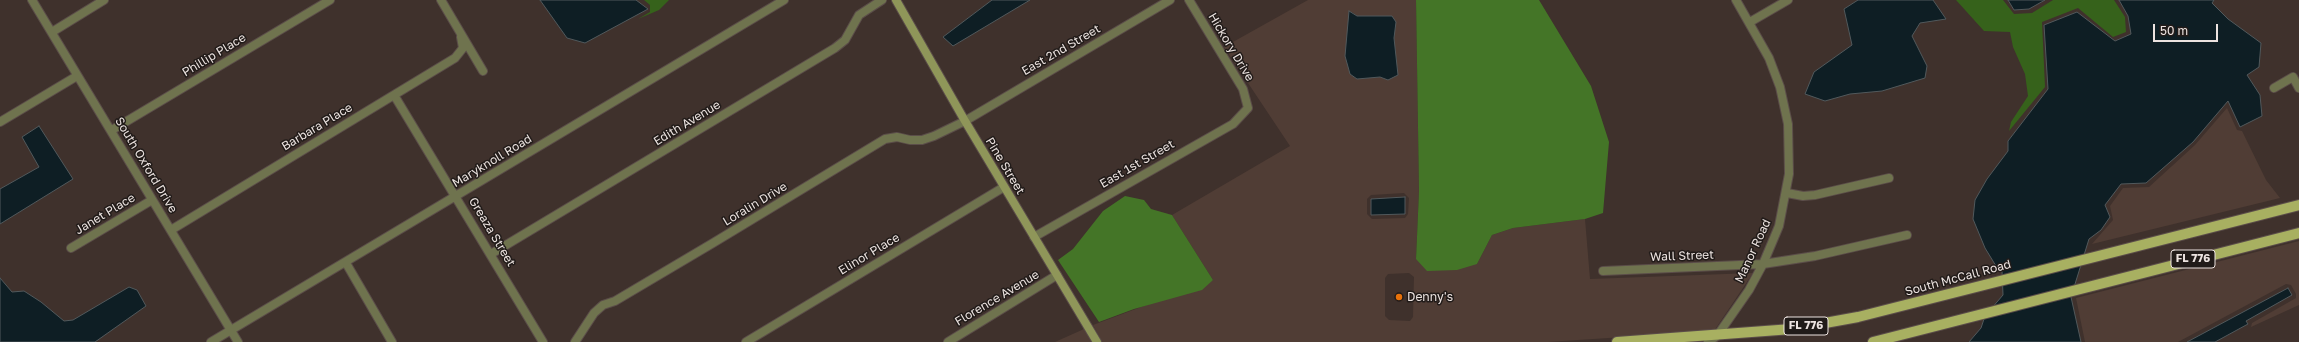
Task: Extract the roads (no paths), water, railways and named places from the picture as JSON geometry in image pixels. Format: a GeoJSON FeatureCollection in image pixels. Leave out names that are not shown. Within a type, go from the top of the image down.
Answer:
{"type":"FeatureCollection","features":[{"type":"Feature","properties":{"kind":"main road","name":"Pine Street"},"geometry":{"type":"LineString","coordinates":[[896,0],[965,121],[1097,342]]}},
{"type":"Feature","properties":{"kind":"main road","name":"South McCall Road"},"geometry":{"type":"LineString","coordinates":[[1617,342],[1717,336],[1792,329],[1858,317],[2299,204]]}},
{"type":"Feature","properties":{"kind":"main road","name":"FL 776"},"geometry":{"type":"LineString","coordinates":[[1873,342],[1980,313],[2088,287],[2299,232]]}},
{"type":"Feature","properties":{"kind":"street","name":"South Oxford Drive"},"geometry":{"type":"LineString","coordinates":[[32,0],[77,76],[112,130],[152,200],[238,342]]}},
{"type":"Feature","properties":{"kind":"street"},"geometry":{"type":"LineString","coordinates":[[52,32],[104,0]]}},
{"type":"Feature","properties":{"kind":"street","name":"Phillip Place"},"geometry":{"type":"LineString","coordinates":[[112,130],[330,0]]}},
{"type":"Feature","properties":{"kind":"street"},"geometry":{"type":"LineString","coordinates":[[441,0],[483,71]]}},
{"type":"Feature","properties":{"kind":"street","name":"Maryknoll Road"},"geometry":{"type":"LineString","coordinates":[[211,342],[346,263],[784,0]]}},
{"type":"Feature","properties":{"kind":"street","name":"Edith Avenue"},"geometry":{"type":"LineString","coordinates":[[491,254],[835,48],[845,40],[859,15],[882,0]]}},
{"type":"Feature","properties":{"kind":"street","name":"East 2nd Street"},"geometry":{"type":"LineString","coordinates":[[965,121],[1170,0]]}},
{"type":"Feature","properties":{"kind":"street","name":"Hickory Drive"},"geometry":{"type":"LineString","coordinates":[[1189,0],[1243,89],[1248,108]]}},
{"type":"Feature","properties":{"kind":"street","name":"Manor Road"},"geometry":{"type":"LineString","coordinates":[[1708,342],[1717,336],[1749,290],[1763,264],[1779,226],[1787,193],[1790,149],[1786,112],[1769,58],[1750,22],[1736,0]]}},
{"type":"Feature","properties":{"kind":"street"},"geometry":{"type":"LineString","coordinates":[[1750,22],[1788,0]]}},
{"type":"Feature","properties":{"kind":"street","name":"Barbara Place"},"geometry":{"type":"LineString","coordinates":[[171,230],[455,58],[463,48],[461,36]]}},
{"type":"Feature","properties":{"kind":"street"},"geometry":{"type":"LineString","coordinates":[[0,122],[77,76]]}},
{"type":"Feature","properties":{"kind":"street"},"geometry":{"type":"LineString","coordinates":[[2274,88],[2293,77],[2299,88]]}},
{"type":"Feature","properties":{"kind":"street","name":"Greaza Street"},"geometry":{"type":"LineString","coordinates":[[394,95],[457,196],[543,342]]}},
{"type":"Feature","properties":{"kind":"street","name":"East 1st Street"},"geometry":{"type":"LineString","coordinates":[[1034,237],[1233,124],[1248,108]]}},
{"type":"Feature","properties":{"kind":"street","name":"Loralin Drive"},"geometry":{"type":"LineString","coordinates":[[575,342],[594,313],[604,305],[615,301],[885,139],[897,137],[910,140],[922,140],[965,121]]}},
{"type":"Feature","properties":{"kind":"street"},"geometry":{"type":"LineString","coordinates":[[1787,193],[1803,196],[1815,195],[1889,178]]}},
{"type":"Feature","properties":{"kind":"street","name":"Elinor Place"},"geometry":{"type":"LineString","coordinates":[[746,342],[1004,187]]}},
{"type":"Feature","properties":{"kind":"street","name":"Janet Place"},"geometry":{"type":"LineString","coordinates":[[71,248],[152,200]]}},
{"type":"Feature","properties":{"kind":"street","name":"Wall Street"},"geometry":{"type":"LineString","coordinates":[[1603,271],[1763,264],[1815,256],[1906,235]]}},
{"type":"Feature","properties":{"kind":"street"},"geometry":{"type":"LineString","coordinates":[[346,263],[392,342]]}},
{"type":"Feature","properties":{"kind":"street","name":"Florence Avenue"},"geometry":{"type":"LineString","coordinates":[[948,342],[1057,275]]}},
{"type":"Feature","properties":{"kind":"place","name":"Denny's"},"geometry":{"type":"Point","coordinates":[1399,297]}}]}
